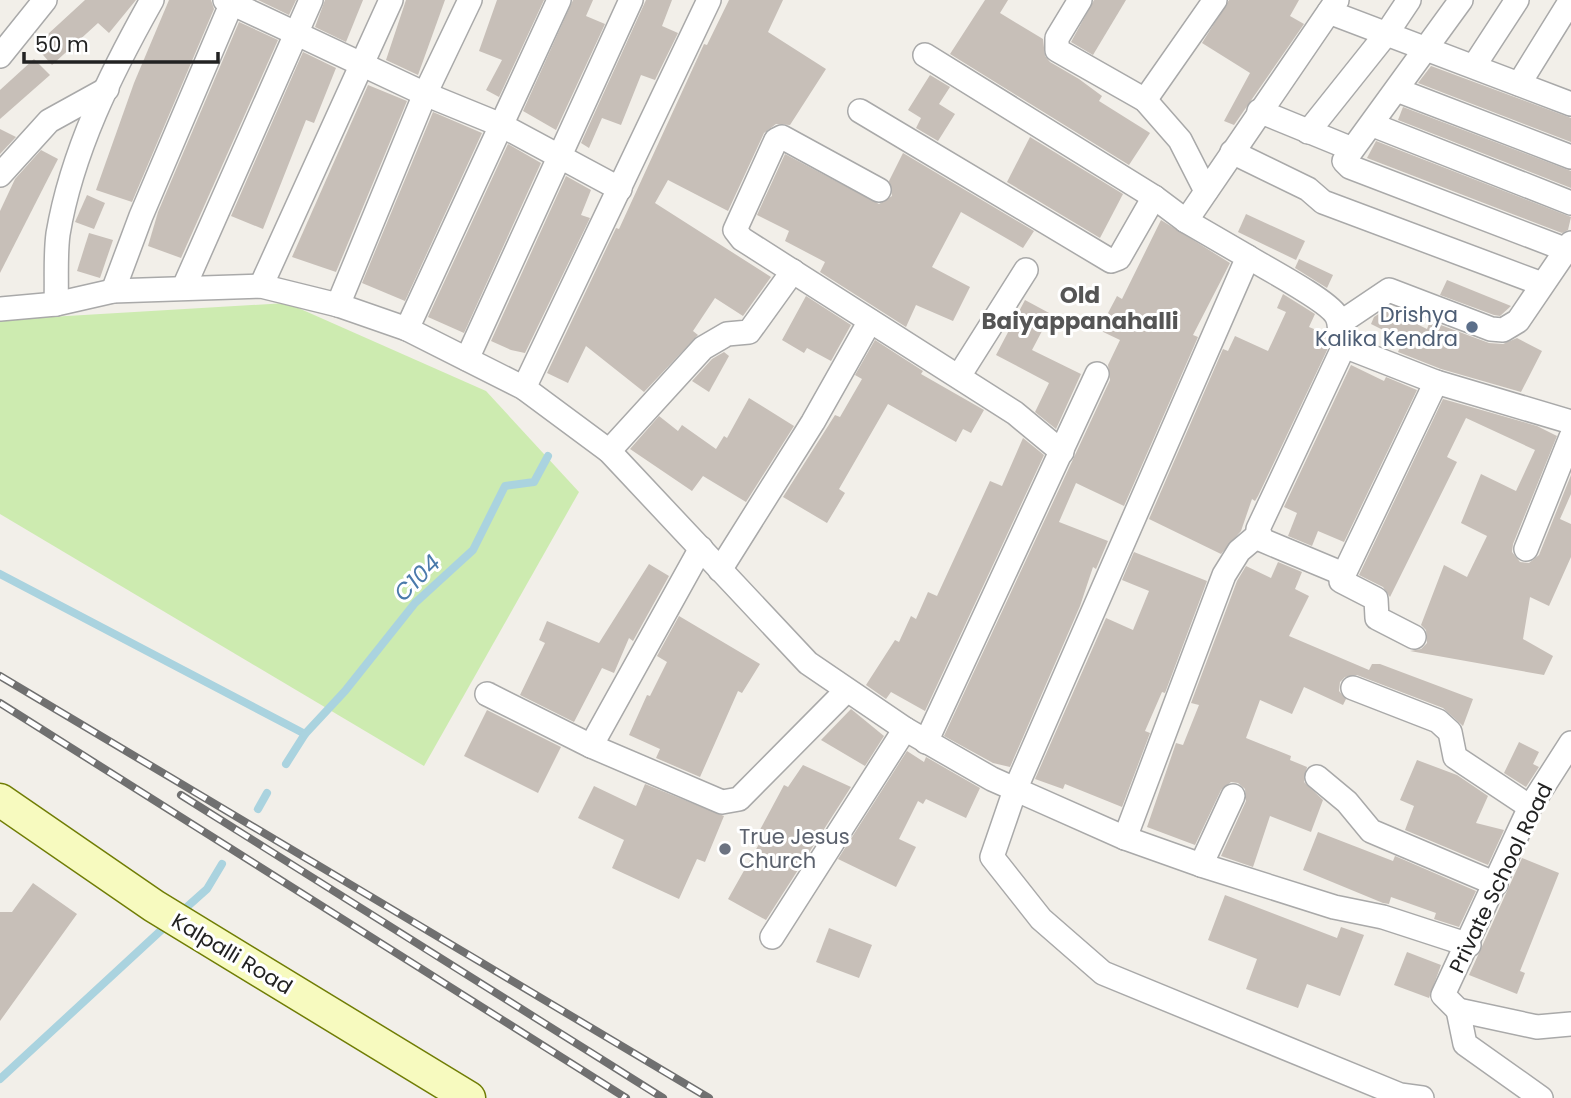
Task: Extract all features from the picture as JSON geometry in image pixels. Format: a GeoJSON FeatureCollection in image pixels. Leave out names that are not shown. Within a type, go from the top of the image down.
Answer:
{"type":"FeatureCollection","features":[{"type":"Feature","properties":{"kind":"street"},"geometry":{"type":"LineString","coordinates":[[0,56],[45,0]]}},
{"type":"Feature","properties":{"kind":"street"},"geometry":{"type":"LineString","coordinates":[[56,304],[58,237],[72,171],[120,57],[152,0]]}},
{"type":"Feature","properties":{"kind":"street"},"geometry":{"type":"LineString","coordinates":[[184,287],[311,0]]}},
{"type":"Feature","properties":{"kind":"street"},"geometry":{"type":"LineString","coordinates":[[261,286],[391,0]]}},
{"type":"Feature","properties":{"kind":"street"},"geometry":{"type":"LineString","coordinates":[[338,305],[425,94],[470,0]]}},
{"type":"Feature","properties":{"kind":"street"},"geometry":{"type":"LineString","coordinates":[[407,329],[559,0]]}},
{"type":"Feature","properties":{"kind":"street"},"geometry":{"type":"LineString","coordinates":[[467,359],[631,0]]}},
{"type":"Feature","properties":{"kind":"street"},"geometry":{"type":"LineString","coordinates":[[524,388],[709,0]]}},
{"type":"Feature","properties":{"kind":"street"},"geometry":{"type":"LineString","coordinates":[[1080,0],[1056,38],[1057,50],[1145,100],[1180,140],[1206,191]]}},
{"type":"Feature","properties":{"kind":"street"},"geometry":{"type":"LineString","coordinates":[[1145,100],[1214,0]]}},
{"type":"Feature","properties":{"kind":"street"},"geometry":{"type":"LineString","coordinates":[[1308,132],[1387,33],[1409,0]]}},
{"type":"Feature","properties":{"kind":"street"},"geometry":{"type":"LineString","coordinates":[[1340,323],[1389,290],[1491,329],[1503,330],[1518,321],[1569,246],[1350,167],[1344,161],[1373,125],[1461,0]]}},
{"type":"Feature","properties":{"kind":"street"},"geometry":{"type":"LineString","coordinates":[[1474,66],[1517,0]]}},
{"type":"Feature","properties":{"kind":"street"},"geometry":{"type":"LineString","coordinates":[[1519,84],[1571,0]]}},
{"type":"Feature","properties":{"kind":"street"},"geometry":{"type":"LineString","coordinates":[[113,290],[230,1],[425,94],[501,125],[620,189]]}},
{"type":"Feature","properties":{"kind":"street"},"geometry":{"type":"LineString","coordinates":[[1186,221],[1259,111],[1334,6],[1387,33],[1519,84],[1568,96]]}},
{"type":"Feature","properties":{"kind":"street"},"geometry":{"type":"LineString","coordinates":[[925,55],[1154,197],[1186,221],[1331,308],[1340,323],[1339,334],[1344,346],[1436,382],[1571,422]]}},
{"type":"Feature","properties":{"kind":"street"},"geometry":{"type":"LineString","coordinates":[[0,175],[49,121],[107,89]]}},
{"type":"Feature","properties":{"kind":"street"},"geometry":{"type":"LineString","coordinates":[[1397,90],[1571,157]]}},
{"type":"Feature","properties":{"kind":"street"},"geometry":{"type":"LineString","coordinates":[[860,111],[1111,261],[1119,258],[1154,197]]}},
{"type":"Feature","properties":{"kind":"street"},"geometry":{"type":"LineString","coordinates":[[1259,111],[1352,149]]}},
{"type":"Feature","properties":{"kind":"street"},"geometry":{"type":"LineString","coordinates":[[1373,125],[1571,203]]}},
{"type":"Feature","properties":{"kind":"street"},"geometry":{"type":"LineString","coordinates":[[879,190],[788,139],[776,140],[735,230],[742,239],[1015,413],[1062,452]]}},
{"type":"Feature","properties":{"kind":"street"},"geometry":{"type":"LineString","coordinates":[[1232,152],[1308,189],[1323,202],[1542,284]]}},
{"type":"Feature","properties":{"kind":"street"},"geometry":{"type":"LineString","coordinates":[[1248,257],[1016,790],[992,857],[1041,919],[1103,973],[1400,1095],[1422,1098]]}},
{"type":"Feature","properties":{"kind":"street"},"geometry":{"type":"LineString","coordinates":[[959,376],[1026,270]]}},
{"type":"Feature","properties":{"kind":"street"},"geometry":{"type":"LineString","coordinates":[[609,451],[703,348],[727,334],[748,332],[793,271]]}},
{"type":"Feature","properties":{"kind":"street"},"geometry":{"type":"LineString","coordinates":[[0,309],[56,304],[113,290],[261,286],[338,305],[407,329],[524,388],[609,451],[808,663],[846,691],[926,742],[1016,790],[1125,838],[1200,866],[1334,907],[1383,917],[1468,945]]}},
{"type":"Feature","properties":{"kind":"street"},"geometry":{"type":"LineString","coordinates":[[720,570],[813,422],[870,321]]}},
{"type":"Feature","properties":{"kind":"street"},"geometry":{"type":"LineString","coordinates":[[1341,573],[1262,540],[1258,529],[1344,346]]}},
{"type":"Feature","properties":{"kind":"street"},"geometry":{"type":"LineString","coordinates":[[926,742],[1097,374]]}},
{"type":"Feature","properties":{"kind":"street"},"geometry":{"type":"LineString","coordinates":[[1341,573],[1345,572],[1436,382]]}},
{"type":"Feature","properties":{"kind":"street"},"geometry":{"type":"LineString","coordinates":[[1526,549],[1571,437]]}},
{"type":"Feature","properties":{"kind":"street"},"geometry":{"type":"LineString","coordinates":[[1125,838],[1224,575],[1239,551],[1258,535]]}},
{"type":"Feature","properties":{"kind":"street"},"geometry":{"type":"LineString","coordinates":[[591,746],[701,548]]}},
{"type":"Feature","properties":{"kind":"street"},"geometry":{"type":"LineString","coordinates":[[1341,573],[1341,581],[1345,585],[1378,602],[1376,615],[1382,623],[1414,637]]}},
{"type":"Feature","properties":{"kind":"street"},"geometry":{"type":"LineString","coordinates":[[1353,688],[1438,721],[1450,732],[1455,757],[1530,807]]}},
{"type":"Feature","properties":{"kind":"street"},"geometry":{"type":"LineString","coordinates":[[487,694],[591,746],[722,802],[731,802],[739,799],[846,691]]}},
{"type":"Feature","properties":{"kind":"street"},"geometry":{"type":"LineString","coordinates":[[772,937],[905,729]]}},
{"type":"Feature","properties":{"kind":"street","name":"Private School Road"},"geometry":{"type":"LineString","coordinates":[[1458,1010],[1443,995],[1530,807],[1571,743]]}},
{"type":"Feature","properties":{"kind":"street"},"geometry":{"type":"LineString","coordinates":[[1317,777],[1347,802],[1371,831],[1496,884]]}},
{"type":"Feature","properties":{"kind":"street"},"geometry":{"type":"LineString","coordinates":[[1200,866],[1233,796]]}},
{"type":"Feature","properties":{"kind":"street","name":"Kalpalli Road"},"geometry":{"type":"LineString","coordinates":[[0,800],[174,918],[469,1098]]}},
{"type":"Feature","properties":{"kind":"street"},"geometry":{"type":"LineString","coordinates":[[1541,1098],[1465,1044],[1458,1010],[1537,1027],[1571,1024]]}},
{"type":"Feature","properties":{"kind":"green space"},"geometry":{"type":"Polygon","coordinates":[[[287,303],[486,391],[579,492],[424,766],[0,514],[0,320],[287,303]]]}},
{"type":"Feature","properties":{"kind":"building"},"geometry":{"type":"Polygon","coordinates":[[[85,0],[136,0],[109,33],[98,23],[52,65],[35,46],[85,0]]]}},
{"type":"Feature","properties":{"kind":"building"},"geometry":{"type":"Polygon","coordinates":[[[169,0],[211,0],[214,9],[132,202],[96,190],[134,83],[169,0]]]}},
{"type":"Feature","properties":{"kind":"building"},"geometry":{"type":"Polygon","coordinates":[[[258,0],[296,0],[289,15],[258,0]]]}},
{"type":"Feature","properties":{"kind":"building"},"geometry":{"type":"Polygon","coordinates":[[[325,0],[363,0],[346,42],[315,27],[325,0]]]}},
{"type":"Feature","properties":{"kind":"building"},"geometry":{"type":"Polygon","coordinates":[[[406,0],[445,0],[418,75],[386,60],[406,0]]]}},
{"type":"Feature","properties":{"kind":"building"},"geometry":{"type":"Polygon","coordinates":[[[497,0],[544,0],[499,97],[486,90],[502,60],[479,51],[497,0]]]}},
{"type":"Feature","properties":{"kind":"building"},"geometry":{"type":"Polygon","coordinates":[[[573,0],[593,0],[586,16],[605,24],[556,130],[523,111],[573,0]]]}},
{"type":"Feature","properties":{"kind":"building"},"geometry":{"type":"Polygon","coordinates":[[[646,0],[672,0],[662,26],[678,33],[655,80],[641,75],[621,125],[602,118],[589,148],[581,143],[646,0]]]}},
{"type":"Feature","properties":{"kind":"building"},"geometry":{"type":"Polygon","coordinates":[[[729,0],[783,0],[768,32],[826,69],[790,125],[776,124],[764,133],[728,211],[668,180],[655,203],[771,277],[743,316],[715,298],[693,331],[698,335],[644,392],[586,346],[568,383],[547,373],[616,228],[619,229],[704,44],[707,45],[729,0]]]}},
{"type":"Feature","properties":{"kind":"building"},"geometry":{"type":"Polygon","coordinates":[[[985,0],[1008,0],[1000,13],[1043,39],[1045,56],[1050,62],[1102,96],[1099,101],[1150,133],[1129,165],[950,54],[985,0]]]}},
{"type":"Feature","properties":{"kind":"building"},"geometry":{"type":"Polygon","coordinates":[[[1094,0],[1126,0],[1093,55],[1071,42],[1094,0]]]}},
{"type":"Feature","properties":{"kind":"building"},"geometry":{"type":"Polygon","coordinates":[[[1229,0],[1299,0],[1290,16],[1304,24],[1234,125],[1224,121],[1250,73],[1202,43],[1229,0]]]}},
{"type":"Feature","properties":{"kind":"building"},"geometry":{"type":"Polygon","coordinates":[[[239,22],[278,40],[181,258],[148,246],[158,212],[239,22]]]}},
{"type":"Feature","properties":{"kind":"building"},"geometry":{"type":"Polygon","coordinates":[[[303,52],[336,68],[314,123],[306,120],[263,229],[231,216],[303,52]]]}},
{"type":"Feature","properties":{"kind":"building"},"geometry":{"type":"Polygon","coordinates":[[[34,59],[50,75],[0,119],[0,90],[34,59]]]}},
{"type":"Feature","properties":{"kind":"building"},"geometry":{"type":"Polygon","coordinates":[[[1431,66],[1571,118],[1571,142],[1418,83],[1431,66]]]}},
{"type":"Feature","properties":{"kind":"building"},"geometry":{"type":"Polygon","coordinates":[[[930,75],[950,87],[939,104],[955,114],[938,141],[916,128],[921,118],[908,110],[930,75]]]}},
{"type":"Feature","properties":{"kind":"building"},"geometry":{"type":"Polygon","coordinates":[[[368,85],[407,101],[336,272],[292,257],[368,85]]]}},
{"type":"Feature","properties":{"kind":"building"},"geometry":{"type":"Polygon","coordinates":[[[1403,107],[1571,171],[1571,188],[1398,120],[1403,107]]]}},
{"type":"Feature","properties":{"kind":"building"},"geometry":{"type":"Polygon","coordinates":[[[433,112],[482,133],[405,301],[362,283],[433,112]]]}},
{"type":"Feature","properties":{"kind":"building"},"geometry":{"type":"Polygon","coordinates":[[[0,129],[16,137],[0,154],[0,129]]]}},
{"type":"Feature","properties":{"kind":"building"},"geometry":{"type":"Polygon","coordinates":[[[1030,137],[1123,194],[1100,238],[1007,182],[1030,137]]]}},
{"type":"Feature","properties":{"kind":"building"},"geometry":{"type":"Polygon","coordinates":[[[1376,141],[1571,217],[1568,230],[1562,233],[1367,158],[1376,141]]]}},
{"type":"Feature","properties":{"kind":"building"},"geometry":{"type":"Polygon","coordinates":[[[508,144],[541,163],[464,333],[428,317],[508,144]]]}},
{"type":"Feature","properties":{"kind":"building"},"geometry":{"type":"Polygon","coordinates":[[[41,150],[58,159],[0,273],[0,211],[15,179],[41,150]]]}},
{"type":"Feature","properties":{"kind":"building"},"geometry":{"type":"Polygon","coordinates":[[[903,153],[1034,231],[1023,248],[961,212],[932,267],[970,287],[953,321],[916,305],[906,327],[820,272],[825,262],[785,241],[789,231],[757,215],[785,154],[879,204],[892,196],[889,181],[903,153]]]}},
{"type":"Feature","properties":{"kind":"building"},"geometry":{"type":"Polygon","coordinates":[[[566,176],[591,190],[581,215],[590,218],[525,353],[511,350],[491,341],[566,176]]]}},
{"type":"Feature","properties":{"kind":"building"},"geometry":{"type":"Polygon","coordinates":[[[87,195],[105,203],[94,229],[75,222],[87,195]]]}},
{"type":"Feature","properties":{"kind":"building"},"geometry":{"type":"Polygon","coordinates":[[[1246,214],[1305,241],[1296,260],[1238,232],[1246,214]]]}},
{"type":"Feature","properties":{"kind":"building"},"geometry":{"type":"Polygon","coordinates":[[[1161,220],[1230,263],[1193,335],[1198,337],[1124,506],[1076,483],[1059,522],[1108,541],[1096,569],[1093,567],[1080,606],[1010,767],[993,763],[944,736],[1110,380],[1108,365],[1120,340],[1099,330],[1117,296],[1122,299],[1161,220]]]}},
{"type":"Feature","properties":{"kind":"building"},"geometry":{"type":"Polygon","coordinates":[[[89,233],[113,240],[100,278],[77,271],[89,233]]]}},
{"type":"Feature","properties":{"kind":"building"},"geometry":{"type":"Polygon","coordinates":[[[1299,259],[1333,275],[1327,288],[1295,268],[1299,259]]]}},
{"type":"Feature","properties":{"kind":"building"},"geometry":{"type":"Polygon","coordinates":[[[1447,280],[1511,306],[1500,316],[1440,295],[1447,280]]]}},
{"type":"Feature","properties":{"kind":"building"},"geometry":{"type":"Polygon","coordinates":[[[1283,294],[1315,314],[1309,327],[1326,334],[1329,346],[1258,496],[1255,501],[1252,499],[1241,531],[1221,554],[1149,519],[1223,349],[1228,351],[1235,336],[1268,351],[1286,312],[1277,308],[1283,294]]]}},
{"type":"Feature","properties":{"kind":"building"},"geometry":{"type":"Polygon","coordinates":[[[806,296],[851,325],[831,361],[807,348],[804,353],[782,340],[806,296]]]}},
{"type":"Feature","properties":{"kind":"building"},"geometry":{"type":"Polygon","coordinates":[[[1025,300],[1051,314],[1032,350],[1081,374],[1056,429],[1035,412],[1049,383],[996,355],[1025,300]]]}},
{"type":"Feature","properties":{"kind":"building"},"geometry":{"type":"Polygon","coordinates":[[[1386,309],[1427,329],[1430,321],[1489,343],[1503,344],[1517,338],[1542,351],[1521,392],[1441,369],[1398,352],[1403,340],[1371,324],[1374,317],[1386,309]]]}},
{"type":"Feature","properties":{"kind":"building"},"geometry":{"type":"Polygon","coordinates":[[[875,340],[923,371],[921,374],[984,410],[971,433],[963,429],[956,442],[888,404],[839,489],[845,493],[827,523],[783,497],[835,415],[840,417],[862,379],[855,375],[875,340]]]}},
{"type":"Feature","properties":{"kind":"building"},"geometry":{"type":"Polygon","coordinates":[[[724,352],[729,356],[709,392],[692,381],[712,359],[724,352]]]}},
{"type":"Feature","properties":{"kind":"building"},"geometry":{"type":"Polygon","coordinates":[[[1351,365],[1384,381],[1386,377],[1417,390],[1344,542],[1318,531],[1312,546],[1288,536],[1297,513],[1284,507],[1351,365]]]}},
{"type":"Feature","properties":{"kind":"building"},"geometry":{"type":"Polygon","coordinates":[[[749,398],[794,426],[746,502],[703,476],[692,491],[630,449],[659,416],[678,431],[682,425],[716,449],[724,436],[727,438],[749,398]]]}},
{"type":"Feature","properties":{"kind":"building"},"geometry":{"type":"Polygon","coordinates":[[[1443,399],[1537,426],[1557,436],[1512,552],[1520,562],[1529,563],[1539,555],[1571,475],[1571,494],[1560,519],[1571,524],[1571,557],[1549,606],[1530,597],[1523,639],[1553,656],[1544,675],[1410,651],[1421,649],[1427,643],[1426,630],[1421,625],[1444,565],[1467,577],[1487,536],[1461,523],[1481,474],[1516,491],[1535,450],[1466,418],[1447,457],[1457,462],[1390,597],[1383,587],[1359,575],[1443,399]]]}},
{"type":"Feature","properties":{"kind":"building"},"geometry":{"type":"Polygon","coordinates":[[[1023,438],[1044,455],[925,711],[891,692],[886,699],[866,685],[895,640],[899,642],[911,616],[916,619],[928,592],[937,596],[990,481],[1002,486],[1023,438]]]}},
{"type":"Feature","properties":{"kind":"building"},"geometry":{"type":"Polygon","coordinates":[[[1134,552],[1207,581],[1165,693],[1162,692],[1145,731],[1150,733],[1122,807],[1065,784],[1063,789],[1035,779],[1106,618],[1133,630],[1149,591],[1122,580],[1134,552]]]}},
{"type":"Feature","properties":{"kind":"building"},"geometry":{"type":"Polygon","coordinates":[[[1278,562],[1302,572],[1295,589],[1309,596],[1289,636],[1369,670],[1372,664],[1380,664],[1473,699],[1463,726],[1443,708],[1357,675],[1345,677],[1340,682],[1339,691],[1346,699],[1343,705],[1304,687],[1292,714],[1260,700],[1246,738],[1291,756],[1290,760],[1307,767],[1304,782],[1323,800],[1311,832],[1270,816],[1253,867],[1221,856],[1246,801],[1245,789],[1238,783],[1231,782],[1221,790],[1195,845],[1147,827],[1176,743],[1183,745],[1199,705],[1191,703],[1237,581],[1246,566],[1271,578],[1278,562]]]}},
{"type":"Feature","properties":{"kind":"building"},"geometry":{"type":"Polygon","coordinates":[[[649,564],[669,576],[633,641],[629,638],[614,673],[602,668],[574,722],[520,695],[545,643],[539,640],[547,621],[599,643],[649,564]]]}},
{"type":"Feature","properties":{"kind":"building"},"geometry":{"type":"Polygon","coordinates":[[[679,616],[760,664],[742,693],[738,691],[700,777],[656,758],[660,749],[629,735],[647,695],[650,696],[667,662],[657,656],[679,616]]]}},
{"type":"Feature","properties":{"kind":"building"},"geometry":{"type":"Polygon","coordinates":[[[851,709],[884,736],[865,766],[821,740],[851,709]]]}},
{"type":"Feature","properties":{"kind":"building"},"geometry":{"type":"Polygon","coordinates":[[[487,710],[561,747],[538,793],[464,756],[487,710]]]}},
{"type":"Feature","properties":{"kind":"building"},"geometry":{"type":"Polygon","coordinates":[[[1519,742],[1539,752],[1533,764],[1539,767],[1526,787],[1504,773],[1519,742]]]}},
{"type":"Feature","properties":{"kind":"building"},"geometry":{"type":"Polygon","coordinates":[[[907,751],[924,762],[926,757],[980,788],[966,818],[926,799],[923,804],[918,801],[899,839],[916,847],[896,887],[838,859],[907,751]]]}},
{"type":"Feature","properties":{"kind":"building"},"geometry":{"type":"Polygon","coordinates":[[[1417,760],[1457,775],[1488,796],[1476,823],[1504,830],[1488,865],[1405,830],[1414,806],[1400,800],[1417,760]]]}},
{"type":"Feature","properties":{"kind":"building"},"geometry":{"type":"Polygon","coordinates":[[[803,765],[851,787],[766,920],[728,899],[759,844],[754,841],[784,785],[788,787],[803,765]]]}},
{"type":"Feature","properties":{"kind":"building"},"geometry":{"type":"Polygon","coordinates":[[[645,784],[724,816],[705,862],[697,859],[679,899],[612,868],[624,840],[578,818],[594,786],[636,806],[645,784]]]}},
{"type":"Feature","properties":{"kind":"building"},"geometry":{"type":"Polygon","coordinates":[[[1318,832],[1393,861],[1395,856],[1476,891],[1459,927],[1434,919],[1436,913],[1391,897],[1389,904],[1383,903],[1303,870],[1318,832]]]}},
{"type":"Feature","properties":{"kind":"building"},"geometry":{"type":"Polygon","coordinates":[[[1522,858],[1559,873],[1520,971],[1525,973],[1517,994],[1469,975],[1522,858]]]}},
{"type":"Feature","properties":{"kind":"building"},"geometry":{"type":"Polygon","coordinates":[[[33,883],[77,914],[0,1021],[0,912],[12,912],[33,883]]]}},
{"type":"Feature","properties":{"kind":"building"},"geometry":{"type":"Polygon","coordinates":[[[1225,895],[1337,938],[1341,927],[1364,935],[1340,996],[1307,984],[1298,1008],[1246,989],[1257,959],[1208,940],[1225,895]]]}},
{"type":"Feature","properties":{"kind":"building"},"geometry":{"type":"Polygon","coordinates":[[[829,928],[872,945],[859,978],[816,962],[829,928]]]}},
{"type":"Feature","properties":{"kind":"building"},"geometry":{"type":"Polygon","coordinates":[[[1407,952],[1441,965],[1429,998],[1394,985],[1407,952]]]}},
{"type":"Feature","properties":{"kind":"waterway","name":"C104"},"geometry":{"type":"LineString","coordinates":[[305,734],[345,691],[415,603],[473,550],[505,486],[534,482],[548,456]]}},
{"type":"Feature","properties":{"kind":"waterway"},"geometry":{"type":"LineString","coordinates":[[0,574],[305,734],[286,764]]}},
{"type":"Feature","properties":{"kind":"waterway","name":"C104"},"geometry":{"type":"LineString","coordinates":[[258,809],[267,793]]}},
{"type":"Feature","properties":{"kind":"waterway","name":"C104"},"geometry":{"type":"LineString","coordinates":[[179,914],[207,889],[222,864]]}},
{"type":"Feature","properties":{"kind":"waterway","name":"C104"},"geometry":{"type":"LineString","coordinates":[[0,1079],[169,923]]}},
{"type":"Feature","properties":{"kind":"railway"},"geometry":{"type":"LineString","coordinates":[[0,676],[709,1098]]}},
{"type":"Feature","properties":{"kind":"railway"},"geometry":{"type":"LineString","coordinates":[[0,703],[626,1098]]}},
{"type":"Feature","properties":{"kind":"railway"},"geometry":{"type":"LineString","coordinates":[[181,795],[663,1098]]}},
{"type":"Feature","properties":{"kind":"place","name":"Drishya Kalika Kendra"},"geometry":{"type":"Point","coordinates":[1472,327]}},
{"type":"Feature","properties":{"kind":"place","name":"True Jesus Church"},"geometry":{"type":"Point","coordinates":[725,849]}},
{"type":"Feature","properties":{"kind":"district","name":"Old Baiyappanahalli"},"geometry":{"type":"Point","coordinates":[1080,308]}}]}
